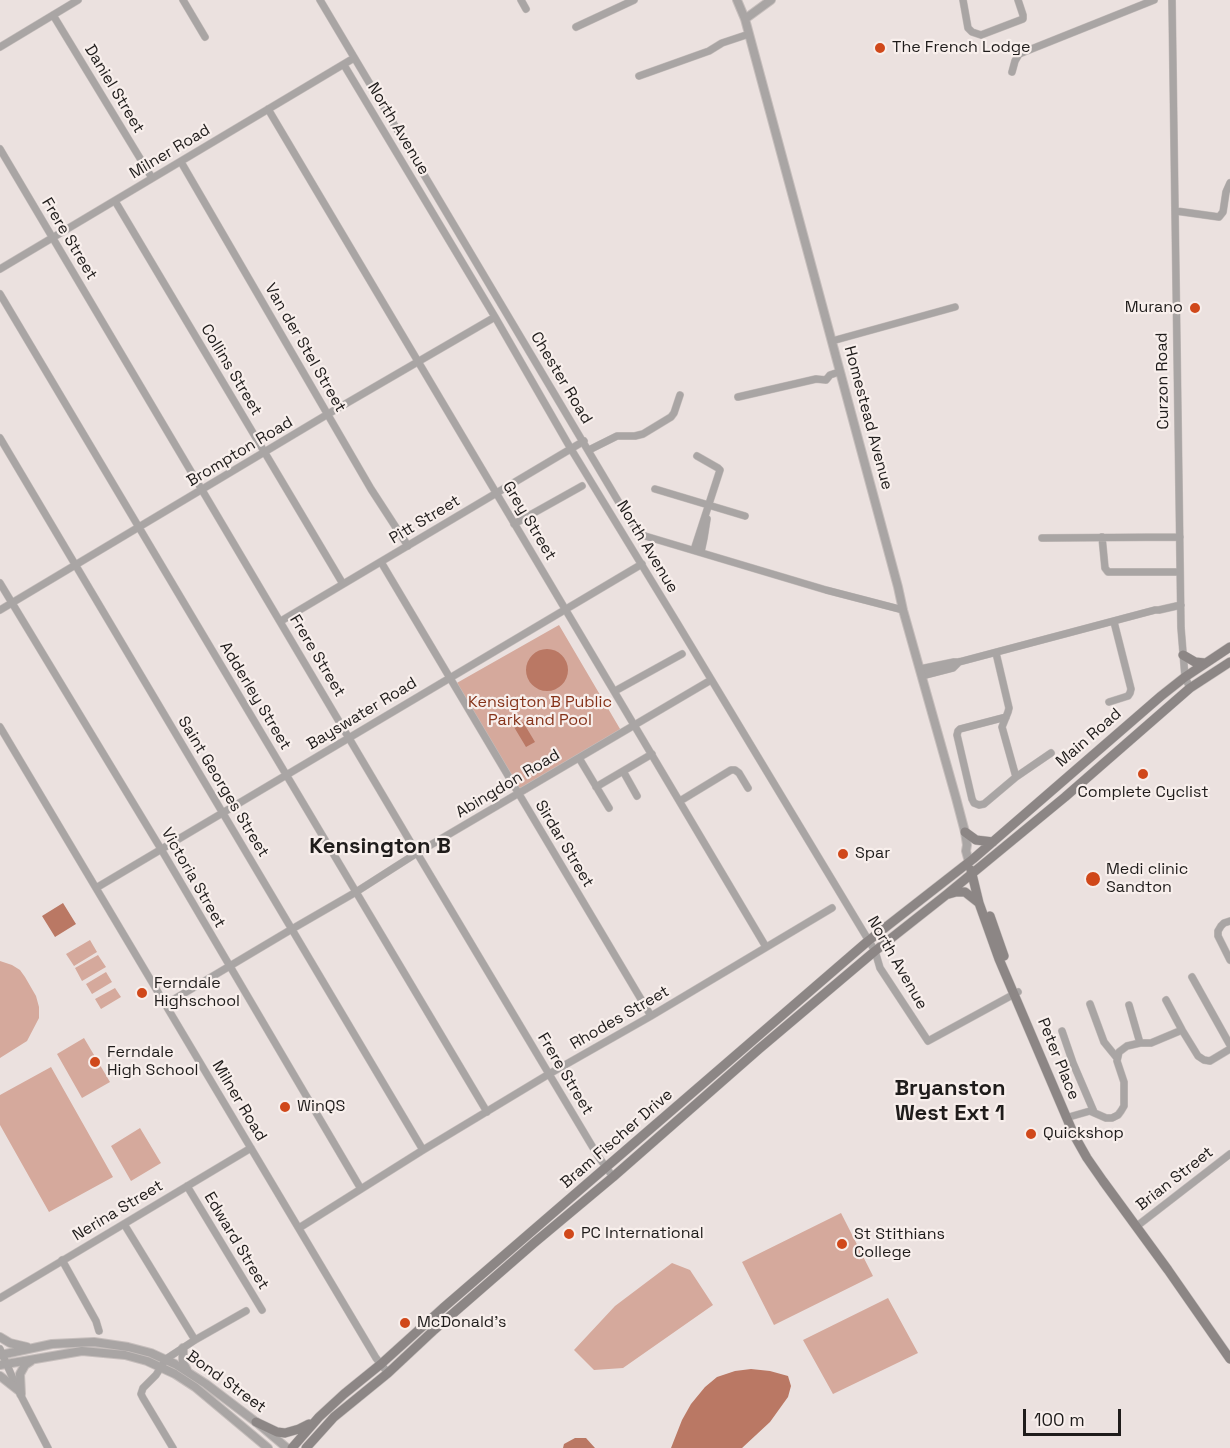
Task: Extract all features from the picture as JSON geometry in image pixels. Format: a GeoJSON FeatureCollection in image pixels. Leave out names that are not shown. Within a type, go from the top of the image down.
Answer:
{"type":"FeatureCollection","features":[{"type":"Feature","properties":{"kind":"main road","name":"Main Road"},"geometry":{"type":"LineString","coordinates":[[971,860],[1137,715],[1185,676],[1230,647]]}},
{"type":"Feature","properties":{"kind":"main road"},"geometry":{"type":"LineString","coordinates":[[1183,656],[1195,662],[1205,663]]}},
{"type":"Feature","properties":{"kind":"main road","name":"Main Road"},"geometry":{"type":"LineString","coordinates":[[974,872],[1065,797],[1190,688],[1230,662]]}},
{"type":"Feature","properties":{"kind":"main road"},"geometry":{"type":"LineString","coordinates":[[965,832],[981,842],[993,842]]}},
{"type":"Feature","properties":{"kind":"main road"},"geometry":{"type":"LineString","coordinates":[[971,860],[974,872]]}},
{"type":"Feature","properties":{"kind":"main road","name":"Bram Fischer Drive"},"geometry":{"type":"LineString","coordinates":[[292,1448],[319,1417],[442,1308],[868,941],[971,860]]}},
{"type":"Feature","properties":{"kind":"main road","name":"Bram Fischer Drive"},"geometry":{"type":"LineString","coordinates":[[306,1448],[334,1418],[388,1373],[534,1242],[613,1177],[874,951],[974,872]]}},
{"type":"Feature","properties":{"kind":"main road","name":"Peter Place"},"geometry":{"type":"LineString","coordinates":[[974,872],[979,903],[999,959],[1069,1117],[1090,1155],[1230,1359]]}},
{"type":"Feature","properties":{"kind":"main road","name":"Peter Place"},"geometry":{"type":"LineString","coordinates":[[974,872],[1016,993],[1074,1135],[1102,1181],[1139,1225],[1230,1350]]}},
{"type":"Feature","properties":{"kind":"main road"},"geometry":{"type":"LineString","coordinates":[[946,895],[965,892],[979,903]]}},
{"type":"Feature","properties":{"kind":"main road"},"geometry":{"type":"LineString","coordinates":[[256,1422],[285,1433],[299,1429],[319,1417]]}},
{"type":"Feature","properties":{"kind":"street"},"geometry":{"type":"LineString","coordinates":[[0,46],[78,0]]}},
{"type":"Feature","properties":{"kind":"street"},"geometry":{"type":"LineString","coordinates":[[183,0],[205,37]]}},
{"type":"Feature","properties":{"kind":"street","name":"Chester Road"},"geometry":{"type":"LineString","coordinates":[[320,0],[638,531],[645,536],[903,610]]}},
{"type":"Feature","properties":{"kind":"street"},"geometry":{"type":"LineString","coordinates":[[521,0],[526,9]]}},
{"type":"Feature","properties":{"kind":"street"},"geometry":{"type":"LineString","coordinates":[[576,27],[634,0]]}},
{"type":"Feature","properties":{"kind":"street","name":"Homestead Avenue"},"geometry":{"type":"LineString","coordinates":[[737,0],[745,19],[832,341],[835,373],[898,587],[965,832],[966,851],[971,860]]}},
{"type":"Feature","properties":{"kind":"street"},"geometry":{"type":"LineString","coordinates":[[745,19],[771,0]]}},
{"type":"Feature","properties":{"kind":"street"},"geometry":{"type":"LineString","coordinates":[[963,0],[968,28],[981,35],[1023,19],[1017,0]]}},
{"type":"Feature","properties":{"kind":"street"},"geometry":{"type":"LineString","coordinates":[[1012,72],[1019,54],[1154,0]]}},
{"type":"Feature","properties":{"kind":"street","name":"Curzon Road"},"geometry":{"type":"LineString","coordinates":[[1172,0],[1180,572],[1183,656],[1185,676],[1190,688]]}},
{"type":"Feature","properties":{"kind":"street","name":"Daniel Street"},"geometry":{"type":"LineString","coordinates":[[53,15],[152,178]]}},
{"type":"Feature","properties":{"kind":"street"},"geometry":{"type":"LineString","coordinates":[[639,76],[709,51],[728,40],[749,34]]}},
{"type":"Feature","properties":{"kind":"street","name":"Milner Road"},"geometry":{"type":"LineString","coordinates":[[0,269],[354,58]]}},
{"type":"Feature","properties":{"kind":"street","name":"North Avenue"},"geometry":{"type":"LineString","coordinates":[[344,64],[571,449],[874,951],[880,968],[928,1041],[1016,993]]}},
{"type":"Feature","properties":{"kind":"street","name":"Grey Street"},"geometry":{"type":"LineString","coordinates":[[268,109],[766,947]]}},
{"type":"Feature","properties":{"kind":"street","name":"Frere Street"},"geometry":{"type":"LineString","coordinates":[[0,149],[417,853],[598,1156],[613,1177]]}},
{"type":"Feature","properties":{"kind":"street","name":"Van der Stel Street"},"geometry":{"type":"LineString","coordinates":[[181,162],[371,489],[408,546]]}},
{"type":"Feature","properties":{"kind":"street"},"geometry":{"type":"LineString","coordinates":[[1176,211],[1219,218],[1223,212],[1230,183]]}},
{"type":"Feature","properties":{"kind":"street","name":"Collins Street"},"geometry":{"type":"LineString","coordinates":[[114,201],[343,584]]}},
{"type":"Feature","properties":{"kind":"street","name":"Adderley Street"},"geometry":{"type":"LineString","coordinates":[[0,294],[487,1112]]}},
{"type":"Feature","properties":{"kind":"street"},"geometry":{"type":"LineString","coordinates":[[832,341],[955,307]]}},
{"type":"Feature","properties":{"kind":"street","name":"Brompton Road"},"geometry":{"type":"LineString","coordinates":[[0,610],[495,317]]}},
{"type":"Feature","properties":{"kind":"street"},"geometry":{"type":"LineString","coordinates":[[738,398],[816,379],[824,373],[835,373]]}},
{"type":"Feature","properties":{"kind":"street"},"geometry":{"type":"LineString","coordinates":[[589,450],[617,436],[643,434],[674,413],[680,395]]}},
{"type":"Feature","properties":{"kind":"street","name":"Saint Georges Street"},"geometry":{"type":"LineString","coordinates":[[0,438],[423,1150]]}},
{"type":"Feature","properties":{"kind":"street","name":"Pitt Street"},"geometry":{"type":"LineString","coordinates":[[280,621],[584,441]]}},
{"type":"Feature","properties":{"kind":"street"},"geometry":{"type":"LineString","coordinates":[[697,456],[720,470],[709,507],[704,538],[697,551]]}},
{"type":"Feature","properties":{"kind":"street"},"geometry":{"type":"LineString","coordinates":[[514,524],[582,486]]}},
{"type":"Feature","properties":{"kind":"street"},"geometry":{"type":"LineString","coordinates":[[655,489],[744,516]]}},
{"type":"Feature","properties":{"kind":"street"},"geometry":{"type":"LineString","coordinates":[[1102,537],[1105,568],[1108,572],[1180,572]]}},
{"type":"Feature","properties":{"kind":"street"},"geometry":{"type":"LineString","coordinates":[[1042,538],[1180,537]]}},
{"type":"Feature","properties":{"kind":"street","name":"Sirdar Street"},"geometry":{"type":"LineString","coordinates":[[381,562],[651,1016]]}},
{"type":"Feature","properties":{"kind":"street","name":"Bayswater Road"},"geometry":{"type":"LineString","coordinates":[[96,888],[642,564]]}},
{"type":"Feature","properties":{"kind":"street","name":"Victoria Street"},"geometry":{"type":"LineString","coordinates":[[0,583],[161,849],[361,1189]]}},
{"type":"Feature","properties":{"kind":"street"},"geometry":{"type":"LineString","coordinates":[[921,672],[1114,622],[1155,610],[1158,607],[1181,603]]}},
{"type":"Feature","properties":{"kind":"street"},"geometry":{"type":"LineString","coordinates":[[1109,702],[1128,696],[1131,689],[1114,622]]}},
{"type":"Feature","properties":{"kind":"street"},"geometry":{"type":"LineString","coordinates":[[996,652],[1009,711],[1002,727],[1016,777]]}},
{"type":"Feature","properties":{"kind":"street"},"geometry":{"type":"LineString","coordinates":[[615,691],[682,654]]}},
{"type":"Feature","properties":{"kind":"street","name":"Abingdon Road"},"geometry":{"type":"LineString","coordinates":[[166,1004],[711,680]]}},
{"type":"Feature","properties":{"kind":"street"},"geometry":{"type":"LineString","coordinates":[[1006,717],[958,731],[957,735],[974,803],[984,804],[1016,777],[1051,753]]}},
{"type":"Feature","properties":{"kind":"street","name":"Milner Road"},"geometry":{"type":"LineString","coordinates":[[0,727],[371,1350],[388,1373]]}},
{"type":"Feature","properties":{"kind":"street"},"geometry":{"type":"LineString","coordinates":[[596,787],[652,754]]}},
{"type":"Feature","properties":{"kind":"street"},"geometry":{"type":"LineString","coordinates":[[579,758],[609,808]]}},
{"type":"Feature","properties":{"kind":"street"},"geometry":{"type":"LineString","coordinates":[[680,801],[731,770],[739,773],[748,788]]}},
{"type":"Feature","properties":{"kind":"street"},"geometry":{"type":"LineString","coordinates":[[623,771],[637,796]]}},
{"type":"Feature","properties":{"kind":"street","name":"Rhodes Street"},"geometry":{"type":"LineString","coordinates":[[299,1228],[549,1074],[832,908]]}},
{"type":"Feature","properties":{"kind":"street"},"geometry":{"type":"LineString","coordinates":[[1229,921],[1221,926],[1218,936],[1230,960]]}},
{"type":"Feature","properties":{"kind":"street"},"geometry":{"type":"LineString","coordinates":[[1166,1000],[1198,1056],[1210,1061],[1230,1047],[1192,977]]}},
{"type":"Feature","properties":{"kind":"street"},"geometry":{"type":"LineString","coordinates":[[1069,1117],[1094,1112],[1106,1118],[1112,1118],[1118,1115],[1124,1106],[1124,1082],[1117,1058],[1104,1042],[1090,1004]]}},
{"type":"Feature","properties":{"kind":"street"},"geometry":{"type":"LineString","coordinates":[[1129,1005],[1140,1043]]}},
{"type":"Feature","properties":{"kind":"street"},"geometry":{"type":"LineString","coordinates":[[1117,1058],[1119,1052],[1124,1048],[1140,1043],[1151,1043],[1182,1030]]}},
{"type":"Feature","properties":{"kind":"street"},"geometry":{"type":"LineString","coordinates":[[1062,1031],[1094,1112]]}},
{"type":"Feature","properties":{"kind":"street","name":"Nerina Street"},"geometry":{"type":"LineString","coordinates":[[0,1298],[251,1148]]}},
{"type":"Feature","properties":{"kind":"street","name":"Brian Street"},"geometry":{"type":"LineString","coordinates":[[1139,1225],[1230,1154]]}},
{"type":"Feature","properties":{"kind":"street","name":"Edward Street"},"geometry":{"type":"LineString","coordinates":[[187,1186],[262,1310]]}},
{"type":"Feature","properties":{"kind":"street"},"geometry":{"type":"LineString","coordinates":[[124,1224],[195,1340]]}},
{"type":"Feature","properties":{"kind":"street"},"geometry":{"type":"LineString","coordinates":[[62,1260],[96,1321],[99,1331]]}},
{"type":"Feature","properties":{"kind":"street"},"geometry":{"type":"LineString","coordinates":[[173,1448],[141,1394],[143,1388],[164,1363],[183,1348],[246,1311]]}},
{"type":"Feature","properties":{"kind":"street"},"geometry":{"type":"LineString","coordinates":[[0,1337],[10,1343],[33,1347]]}},
{"type":"Feature","properties":{"kind":"street","name":"Bond Street"},"geometry":{"type":"LineString","coordinates":[[1,1353],[64,1343],[94,1342],[139,1350],[164,1363],[268,1448]]}},
{"type":"Feature","properties":{"kind":"street"},"geometry":{"type":"LineString","coordinates":[[183,1348],[183,1363],[188,1371]]}},
{"type":"Feature","properties":{"kind":"street","name":"Bond Street"},"geometry":{"type":"LineString","coordinates":[[4,1365],[71,1352],[125,1355],[164,1363],[188,1371],[287,1448]]}},
{"type":"Feature","properties":{"kind":"street"},"geometry":{"type":"LineString","coordinates":[[1,1353],[4,1365],[42,1435],[46,1448]]}},
{"type":"Feature","properties":{"kind":"street"},"geometry":{"type":"LineString","coordinates":[[20,1392],[20,1374],[25,1365],[34,1359]]}},
{"type":"Feature","properties":{"kind":"street"},"geometry":{"type":"LineString","coordinates":[[0,1376],[20,1392]]}},
{"type":"Feature","properties":{"kind":"green space","name":"Kensigton B Public Park and Pool"},"geometry":{"type":"Polygon","coordinates":[[[559,625],[623,734],[518,798],[455,684],[559,625]]]}},
{"type":"Feature","properties":{"kind":"green space"},"geometry":{"type":"Polygon","coordinates":[[[90,940],[97,952],[74,966],[66,954],[90,940]]]}},
{"type":"Feature","properties":{"kind":"green space"},"geometry":{"type":"Polygon","coordinates":[[[98,955],[106,967],[82,981],[75,968],[98,955]]]}},
{"type":"Feature","properties":{"kind":"green space"},"geometry":{"type":"Polygon","coordinates":[[[0,961],[20,970],[25,977],[36,996],[39,1018],[27,1041],[0,1058],[0,961]]]}},
{"type":"Feature","properties":{"kind":"green space"},"geometry":{"type":"Polygon","coordinates":[[[106,972],[112,982],[92,994],[86,984],[106,972]]]}},
{"type":"Feature","properties":{"kind":"green space"},"geometry":{"type":"Polygon","coordinates":[[[115,988],[121,997],[101,1009],[95,999],[115,988]]]}},
{"type":"Feature","properties":{"kind":"green space"},"geometry":{"type":"Polygon","coordinates":[[[84,1038],[110,1082],[82,1098],[57,1054],[84,1038]]]}},
{"type":"Feature","properties":{"kind":"green space"},"geometry":{"type":"Polygon","coordinates":[[[51,1067],[113,1177],[49,1212],[0,1125],[0,1095],[51,1067]]]}},
{"type":"Feature","properties":{"kind":"green space"},"geometry":{"type":"Polygon","coordinates":[[[140,1128],[161,1163],[131,1181],[111,1146],[140,1128]]]}},
{"type":"Feature","properties":{"kind":"green space"},"geometry":{"type":"Polygon","coordinates":[[[841,1213],[873,1276],[774,1325],[742,1262],[841,1213]]]}},
{"type":"Feature","properties":{"kind":"green space"},"geometry":{"type":"Polygon","coordinates":[[[672,1263],[690,1270],[713,1305],[623,1368],[594,1370],[574,1350],[615,1306],[672,1263]]]}},
{"type":"Feature","properties":{"kind":"green space"},"geometry":{"type":"Polygon","coordinates":[[[888,1298],[918,1353],[833,1394],[803,1340],[888,1298]]]}},
{"type":"Feature","properties":{"kind":"shaded area"},"geometry":{"type":"Polygon","coordinates":[[[547,649],[562,655],[568,670],[562,685],[547,691],[532,685],[526,670],[532,655],[547,649]]]}},
{"type":"Feature","properties":{"kind":"shaded area"},"geometry":{"type":"Polygon","coordinates":[[[523,722],[535,742],[526,747],[514,727],[523,722]]]}},
{"type":"Feature","properties":{"kind":"shaded area"},"geometry":{"type":"Polygon","coordinates":[[[63,903],[76,924],[55,937],[42,916],[63,903]]]}},
{"type":"Feature","properties":{"kind":"shaded area"},"geometry":{"type":"Polygon","coordinates":[[[751,1369],[788,1376],[791,1386],[788,1397],[770,1422],[742,1448],[671,1448],[682,1420],[705,1387],[717,1377],[751,1369]]]}},
{"type":"Feature","properties":{"kind":"shaded area"},"geometry":{"type":"Polygon","coordinates":[[[575,1438],[586,1438],[595,1448],[563,1448],[564,1444],[575,1438]]]}},
{"type":"Feature","properties":{"kind":"place","name":"The French Lodge"},"geometry":{"type":"Point","coordinates":[880,48]}},
{"type":"Feature","properties":{"kind":"place","name":"Murano"},"geometry":{"type":"Point","coordinates":[1195,308]}},
{"type":"Feature","properties":{"kind":"place","name":"Complete Cyclist"},"geometry":{"type":"Point","coordinates":[1143,774]}},
{"type":"Feature","properties":{"kind":"place","name":"Spar"},"geometry":{"type":"Point","coordinates":[843,854]}},
{"type":"Feature","properties":{"kind":"place","name":"Medi clinic Sandton"},"geometry":{"type":"Point","coordinates":[1093,879]}},
{"type":"Feature","properties":{"kind":"place","name":"Ferndale Highschool"},"geometry":{"type":"Point","coordinates":[142,993]}},
{"type":"Feature","properties":{"kind":"place","name":"Ferndale High School"},"geometry":{"type":"Point","coordinates":[95,1062]}},
{"type":"Feature","properties":{"kind":"place","name":"WinQS"},"geometry":{"type":"Point","coordinates":[285,1107]}},
{"type":"Feature","properties":{"kind":"place","name":"Quickshop"},"geometry":{"type":"Point","coordinates":[1031,1134]}},
{"type":"Feature","properties":{"kind":"place","name":"PC International"},"geometry":{"type":"Point","coordinates":[569,1234]}},
{"type":"Feature","properties":{"kind":"place","name":"St Stithians College"},"geometry":{"type":"Point","coordinates":[842,1244]}},
{"type":"Feature","properties":{"kind":"place","name":"McDonald's"},"geometry":{"type":"Point","coordinates":[405,1323]}},
{"type":"Feature","properties":{"kind":"district","name":"Kensington B"},"geometry":{"type":"Point","coordinates":[380,847]}},
{"type":"Feature","properties":{"kind":"district","name":"Bryanston West Ext 1"},"geometry":{"type":"Point","coordinates":[950,1102]}}]}
